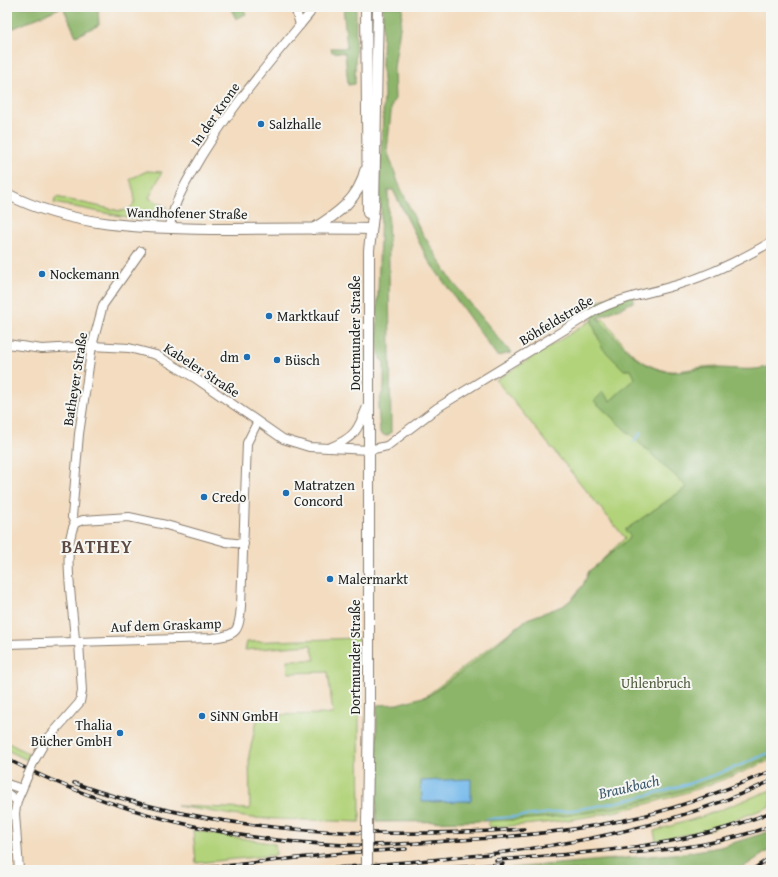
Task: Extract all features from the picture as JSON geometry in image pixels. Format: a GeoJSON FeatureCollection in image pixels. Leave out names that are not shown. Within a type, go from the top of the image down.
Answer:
{"type":"FeatureCollection","features":[{"type":"Feature","properties":{"kind":"main road","name":"Dortmunder Straße"},"geometry":{"type":"LineString","coordinates":[[366,7],[367,206],[370,228],[368,404],[370,690],[367,870]]}},
{"type":"Feature","properties":{"kind":"main road","name":"Dortmunder Straße"},"geometry":{"type":"LineString","coordinates":[[370,228],[374,206],[378,7]]}},
{"type":"Feature","properties":{"kind":"main road"},"geometry":{"type":"LineString","coordinates":[[313,229],[346,206],[354,195],[364,175],[367,161]]}},
{"type":"Feature","properties":{"kind":"main road","name":"Wandhofener Straße"},"geometry":{"type":"LineString","coordinates":[[7,194],[50,212],[90,222],[122,226],[170,228],[370,228]]}},
{"type":"Feature","properties":{"kind":"street"},"geometry":{"type":"LineString","coordinates":[[295,7],[300,25]]}},
{"type":"Feature","properties":{"kind":"street","name":"In der Krone"},"geometry":{"type":"LineString","coordinates":[[170,228],[173,208],[206,147],[254,81],[310,13]]}},
{"type":"Feature","properties":{"kind":"street","name":"Böhfeldstraße"},"geometry":{"type":"LineString","coordinates":[[369,450],[387,446],[437,408],[600,308],[616,301],[698,278],[747,256],[771,242]]}},
{"type":"Feature","properties":{"kind":"street","name":"Batheyer Straße"},"geometry":{"type":"LineString","coordinates":[[19,870],[15,813],[17,801],[34,761],[45,742],[80,702],[82,691],[69,564],[71,532],[75,523],[72,517],[79,434],[92,346],[104,305],[140,251]]}},
{"type":"Feature","properties":{"kind":"street","name":"Kabeler Straße"},"geometry":{"type":"LineString","coordinates":[[7,344],[42,349],[92,346],[129,348],[156,355],[188,373],[278,437],[293,443],[326,450],[369,450]]}},
{"type":"Feature","properties":{"kind":"street"},"geometry":{"type":"LineString","coordinates":[[326,450],[352,436],[360,424],[368,404]]}},
{"type":"Feature","properties":{"kind":"street","name":"Auf dem Graskamp"},"geometry":{"type":"LineString","coordinates":[[7,644],[212,638],[228,636],[235,633],[240,620],[247,443],[257,422]]}},
{"type":"Feature","properties":{"kind":"street"},"geometry":{"type":"LineString","coordinates":[[75,523],[83,520],[107,517],[129,517],[226,542],[244,544]]}},
{"type":"Feature","properties":{"kind":"street"},"geometry":{"type":"LineString","coordinates":[[7,784],[22,789]]}},
{"type":"Feature","properties":{"kind":"street"},"geometry":{"type":"LineString","coordinates":[[7,793],[17,801]]}},
{"type":"Feature","properties":{"kind":"green space"},"geometry":{"type":"Polygon","coordinates":[[[10,7],[62,7],[7,31],[7,9],[10,7]]]}},
{"type":"Feature","properties":{"kind":"green space"},"geometry":{"type":"Polygon","coordinates":[[[63,7],[98,7],[99,25],[76,36],[63,7]]]}},
{"type":"Feature","properties":{"kind":"green space"},"geometry":{"type":"Polygon","coordinates":[[[230,7],[243,7],[246,14],[236,19],[230,7]]]}},
{"type":"Feature","properties":{"kind":"green space"},"geometry":{"type":"Polygon","coordinates":[[[343,7],[356,7],[355,84],[348,85],[345,53],[332,52],[331,48],[347,48],[343,7]]]}},
{"type":"Feature","properties":{"kind":"green space"},"geometry":{"type":"Polygon","coordinates":[[[383,7],[403,7],[394,68],[395,99],[392,103],[387,150],[398,182],[418,226],[452,281],[511,353],[497,356],[428,260],[393,190],[388,190],[391,433],[386,436],[380,433],[378,406],[384,387],[384,362],[380,359],[377,341],[381,210],[379,195],[384,94],[382,66],[383,7]]]}},
{"type":"Feature","properties":{"kind":"green space"},"geometry":{"type":"Polygon","coordinates":[[[147,171],[162,172],[149,198],[167,207],[160,217],[141,220],[54,203],[56,197],[120,211],[126,210],[131,208],[134,200],[130,179],[147,171]]]}},
{"type":"Feature","properties":{"kind":"green space","name":"Uhlenbruch"},"geometry":{"type":"Polygon","coordinates":[[[637,290],[633,302],[598,318],[624,347],[644,362],[655,368],[679,372],[707,368],[750,369],[771,366],[771,757],[717,779],[680,791],[643,802],[594,812],[532,819],[376,822],[377,705],[398,704],[430,695],[475,662],[527,619],[563,606],[572,599],[583,585],[589,571],[631,537],[625,530],[687,487],[594,401],[603,392],[610,401],[635,378],[631,370],[624,370],[602,348],[592,322],[596,302],[616,294],[637,290]]]}},
{"type":"Feature","properties":{"kind":"green space","name":"Uhlenbruch"},"geometry":{"type":"Polygon","coordinates":[[[604,319],[618,338],[635,356],[655,368],[666,371],[678,371],[718,366],[720,370],[771,372],[771,760],[702,787],[633,807],[563,821],[489,827],[486,760],[417,703],[515,628],[568,607],[586,586],[604,558],[625,538],[496,380],[592,320],[604,319]]]}},
{"type":"Feature","properties":{"kind":"green space"},"geometry":{"type":"Polygon","coordinates":[[[358,638],[360,822],[251,818],[177,806],[250,809],[249,755],[258,715],[333,714],[328,672],[288,673],[287,660],[315,660],[311,645],[245,650],[247,642],[358,638]]]}},
{"type":"Feature","properties":{"kind":"green space"},"geometry":{"type":"Polygon","coordinates":[[[7,742],[29,754],[27,760],[7,750],[7,742]]]}},
{"type":"Feature","properties":{"kind":"green space"},"geometry":{"type":"Polygon","coordinates":[[[771,790],[771,806],[711,829],[656,841],[654,831],[704,816],[771,790]]]}},
{"type":"Feature","properties":{"kind":"green space"},"geometry":{"type":"Polygon","coordinates":[[[193,830],[275,844],[276,855],[196,863],[193,830]]]}},
{"type":"Feature","properties":{"kind":"green space"},"geometry":{"type":"Polygon","coordinates":[[[771,831],[771,849],[739,870],[488,870],[684,853],[720,847],[771,831]]]}},
{"type":"Feature","properties":{"kind":"water"},"geometry":{"type":"Polygon","coordinates":[[[471,779],[471,801],[422,802],[421,781],[471,779]]]}},
{"type":"Feature","properties":{"kind":"waterway"},"geometry":{"type":"LineString","coordinates":[[634,442],[641,432]]}},
{"type":"Feature","properties":{"kind":"waterway","name":"Braukbach"},"geometry":{"type":"LineString","coordinates":[[486,819],[560,812],[632,799],[702,779],[736,767],[771,752]]}},
{"type":"Feature","properties":{"kind":"railway"},"geometry":{"type":"LineString","coordinates":[[7,759],[46,778],[87,794],[129,809],[172,821],[259,838],[302,843],[346,845],[403,844],[501,837],[543,833],[605,824],[644,816],[681,805],[717,793],[771,771]]}},
{"type":"Feature","properties":{"kind":"railway"},"geometry":{"type":"LineString","coordinates":[[308,870],[486,854],[602,836],[659,822],[715,804],[771,781]]}},
{"type":"Feature","properties":{"kind":"railway"},"geometry":{"type":"LineString","coordinates":[[74,783],[128,800],[184,814],[240,823],[296,829],[353,833],[467,832],[524,829]]}},
{"type":"Feature","properties":{"kind":"railway"},"geometry":{"type":"LineString","coordinates":[[496,860],[566,855],[636,847],[704,834],[771,812]]}},
{"type":"Feature","properties":{"kind":"railway"},"geometry":{"type":"LineString","coordinates":[[631,853],[719,841],[771,826]]}},
{"type":"Feature","properties":{"kind":"railway"},"geometry":{"type":"LineString","coordinates":[[187,870],[344,853],[406,849]]}},
{"type":"Feature","properties":{"kind":"railway"},"geometry":{"type":"LineString","coordinates":[[752,870],[771,857]]}},
{"type":"Feature","properties":{"kind":"railway"},"geometry":{"type":"LineString","coordinates":[[421,870],[503,864]]}},
{"type":"Feature","properties":{"kind":"place","name":"Salzhalle"},"geometry":{"type":"Point","coordinates":[261,124]}},
{"type":"Feature","properties":{"kind":"place","name":"Nockemann"},"geometry":{"type":"Point","coordinates":[42,274]}},
{"type":"Feature","properties":{"kind":"place","name":"Marktkauf"},"geometry":{"type":"Point","coordinates":[269,316]}},
{"type":"Feature","properties":{"kind":"place","name":"dm"},"geometry":{"type":"Point","coordinates":[247,357]}},
{"type":"Feature","properties":{"kind":"place","name":"Büsch"},"geometry":{"type":"Point","coordinates":[277,360]}},
{"type":"Feature","properties":{"kind":"place","name":"Matratzen Concord"},"geometry":{"type":"Point","coordinates":[286,493]}},
{"type":"Feature","properties":{"kind":"place","name":"Credo"},"geometry":{"type":"Point","coordinates":[204,497]}},
{"type":"Feature","properties":{"kind":"place","name":"Malermarkt"},"geometry":{"type":"Point","coordinates":[330,579]}},
{"type":"Feature","properties":{"kind":"place","name":"SiNN GmbH"},"geometry":{"type":"Point","coordinates":[202,716]}},
{"type":"Feature","properties":{"kind":"place","name":"Thalia Bücher GmbH"},"geometry":{"type":"Point","coordinates":[120,733]}},
{"type":"Feature","properties":{"kind":"district","name":"BATHEY"},"geometry":{"type":"Point","coordinates":[97,547]}}]}
